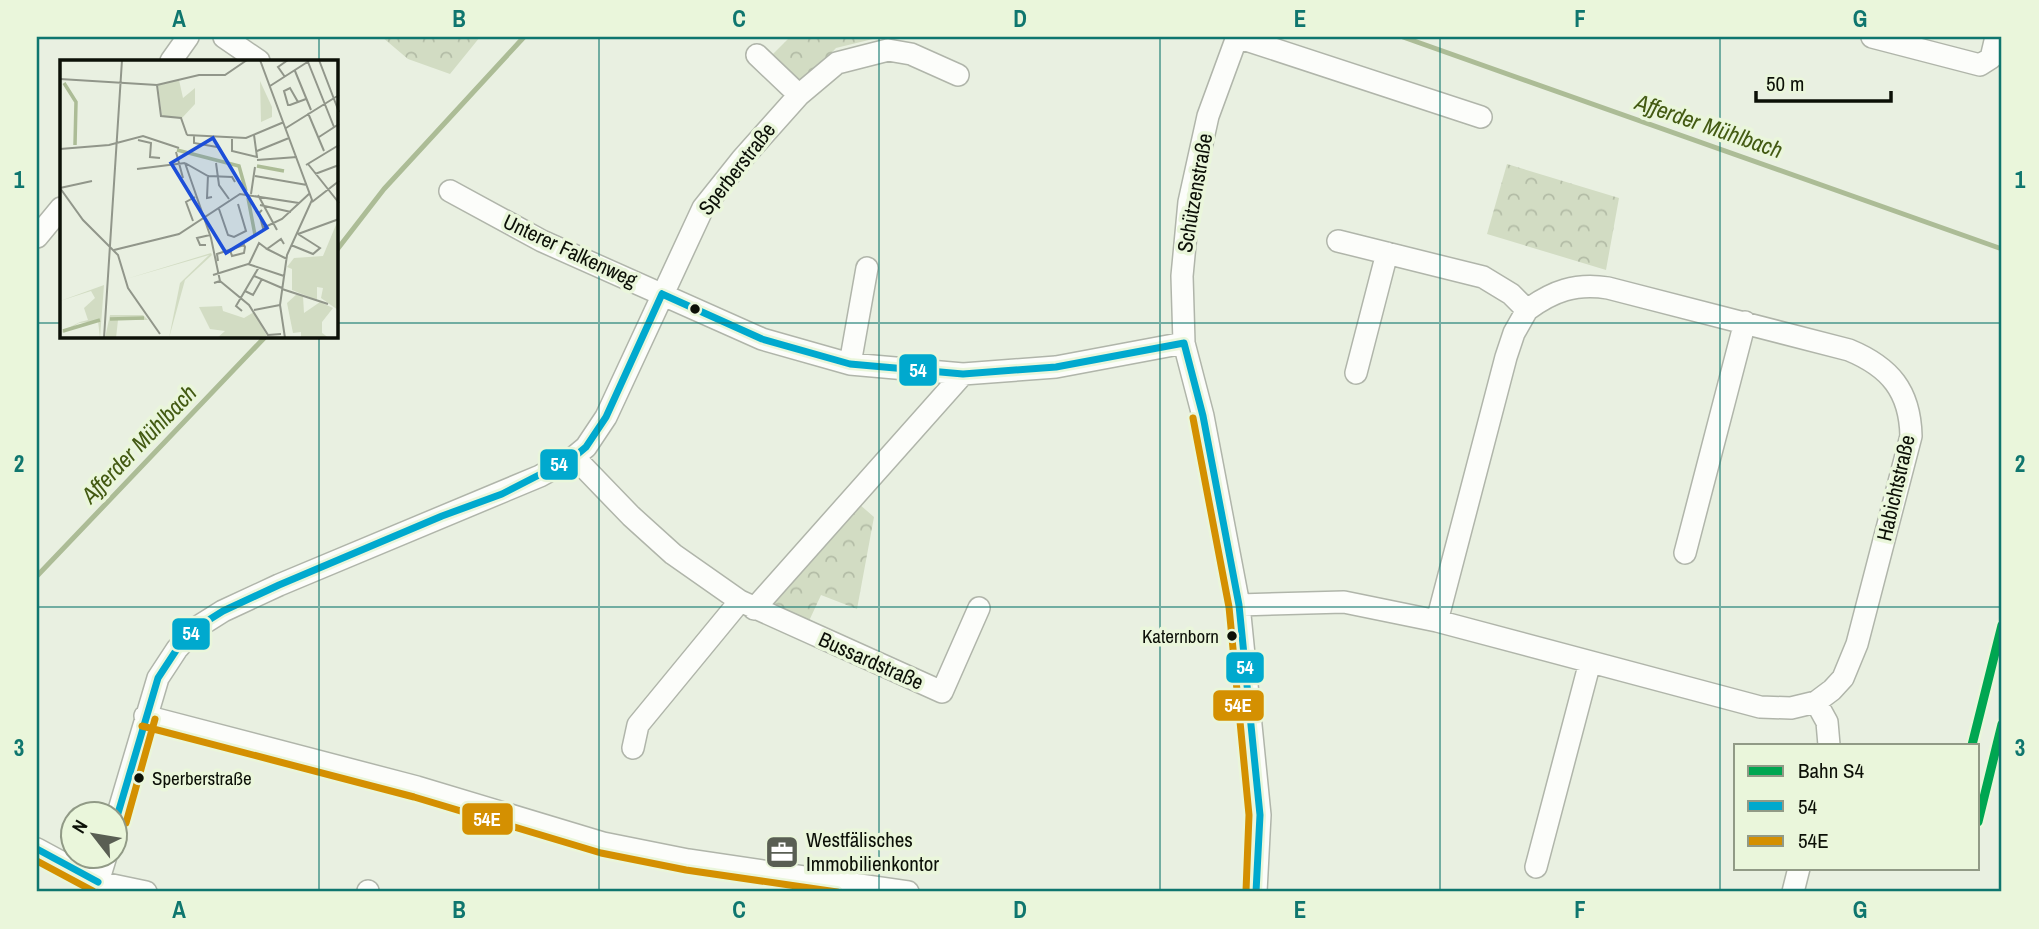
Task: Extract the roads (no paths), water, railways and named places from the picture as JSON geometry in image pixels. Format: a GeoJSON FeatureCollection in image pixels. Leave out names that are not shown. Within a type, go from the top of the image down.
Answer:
{"type":"FeatureCollection","features":[{"type":"Feature","properties":{"kind":"street"},"geometry":{"type":"LineString","coordinates":[[172,60],[188,37]]}},
{"type":"Feature","properties":{"kind":"street"},"geometry":{"type":"LineString","coordinates":[[224,37],[258,60]]}},
{"type":"Feature","properties":{"kind":"street","name":"Schützenstraße"},"geometry":{"type":"LineString","coordinates":[[1256,892],[1260,815],[1239,605],[1203,416],[1184,343],[1182,276],[1189,202],[1209,116],[1237,37],[1481,117]]}},
{"type":"Feature","properties":{"kind":"street"},"geometry":{"type":"LineString","coordinates":[[1872,37],[1980,65],[1991,58],[1996,37]]}},
{"type":"Feature","properties":{"kind":"street","name":"Sperberstraße"},"geometry":{"type":"LineString","coordinates":[[122,800],[158,678],[177,649],[196,628],[223,611],[442,516],[502,494],[575,457],[586,447],[606,417],[703,208],[799,95],[837,64],[888,50],[911,54],[958,75]]}},
{"type":"Feature","properties":{"kind":"street"},"geometry":{"type":"LineString","coordinates":[[757,55],[799,95]]}},
{"type":"Feature","properties":{"kind":"street","name":"Unterer Falkenweg"},"geometry":{"type":"LineString","coordinates":[[450,191],[542,242],[762,339],[850,364],[963,374],[1056,367],[1184,343]]}},
{"type":"Feature","properties":{"kind":"street"},"geometry":{"type":"LineString","coordinates":[[37,237],[60,209]]}},
{"type":"Feature","properties":{"kind":"street"},"geometry":{"type":"LineString","coordinates":[[1338,241],[1483,277],[1505,289],[1527,310],[1514,333],[1506,357],[1437,621]]}},
{"type":"Feature","properties":{"kind":"street"},"geometry":{"type":"LineString","coordinates":[[1356,373],[1387,253]]}},
{"type":"Feature","properties":{"kind":"street"},"geometry":{"type":"LineString","coordinates":[[850,364],[867,268]]}},
{"type":"Feature","properties":{"kind":"street","name":"Habichtstraße"},"geometry":{"type":"LineString","coordinates":[[1527,310],[1558,291],[1575,286],[1608,288],[1849,350],[1867,357],[1894,379],[1911,416],[1912,436],[1851,661],[1843,678],[1816,702]]}},
{"type":"Feature","properties":{"kind":"street"},"geometry":{"type":"LineString","coordinates":[[1685,554],[1745,322]]}},
{"type":"Feature","properties":{"kind":"street"},"geometry":{"type":"LineString","coordinates":[[633,748],[638,725],[963,374]]}},
{"type":"Feature","properties":{"kind":"street","name":"Bussardstraße"},"geometry":{"type":"LineString","coordinates":[[575,457],[631,516],[673,554],[747,605],[942,692],[979,608]]}},
{"type":"Feature","properties":{"kind":"street"},"geometry":{"type":"LineString","coordinates":[[1239,605],[1344,602],[1437,621],[1760,707],[1791,708],[1816,702],[1826,722],[1829,744]]}},
{"type":"Feature","properties":{"kind":"street"},"geometry":{"type":"LineString","coordinates":[[1536,867],[1590,662]]}},
{"type":"Feature","properties":{"kind":"street"},"geometry":{"type":"LineString","coordinates":[[145,716],[417,787],[603,843],[808,886],[908,892]]}},
{"type":"Feature","properties":{"kind":"street"},"geometry":{"type":"LineString","coordinates":[[37,849],[96,887],[146,892]]}},
{"type":"Feature","properties":{"kind":"street"},"geometry":{"type":"LineString","coordinates":[[96,887],[101,870]]}},
{"type":"Feature","properties":{"kind":"street"},"geometry":{"type":"LineString","coordinates":[[1793,892],[1798,870]]}},
{"type":"Feature","properties":{"kind":"waterway","name":"Afferder Mühlbach"},"geometry":{"type":"LineString","coordinates":[[338,248],[384,189],[524,37]]}},
{"type":"Feature","properties":{"kind":"waterway","name":"Afferder Mühlbach"},"geometry":{"type":"LineString","coordinates":[[1403,37],[2002,249]]}},
{"type":"Feature","properties":{"kind":"waterway","name":"Afferder Mühlbach"},"geometry":{"type":"LineString","coordinates":[[37,576],[264,338]]}},
{"type":"Feature","properties":{"kind":"rail line","name":"S4"},"geometry":{"type":"LineString","coordinates":[[1972,744],[2002,625]]}},
{"type":"Feature","properties":{"kind":"rail line","name":"S4"},"geometry":{"type":"LineString","coordinates":[[1980,814],[2002,724]]}},
{"type":"Feature","properties":{"kind":"place","name":"Katernborn"},"geometry":{"type":"Point","coordinates":[1232,636]}},
{"type":"Feature","properties":{"kind":"place","name":"Sperberstraße"},"geometry":{"type":"Point","coordinates":[139,778]}},
{"type":"Feature","properties":{"kind":"place","name":"Westfälisches Immobilienkontor"},"geometry":{"type":"Point","coordinates":[782,852]}}]}
